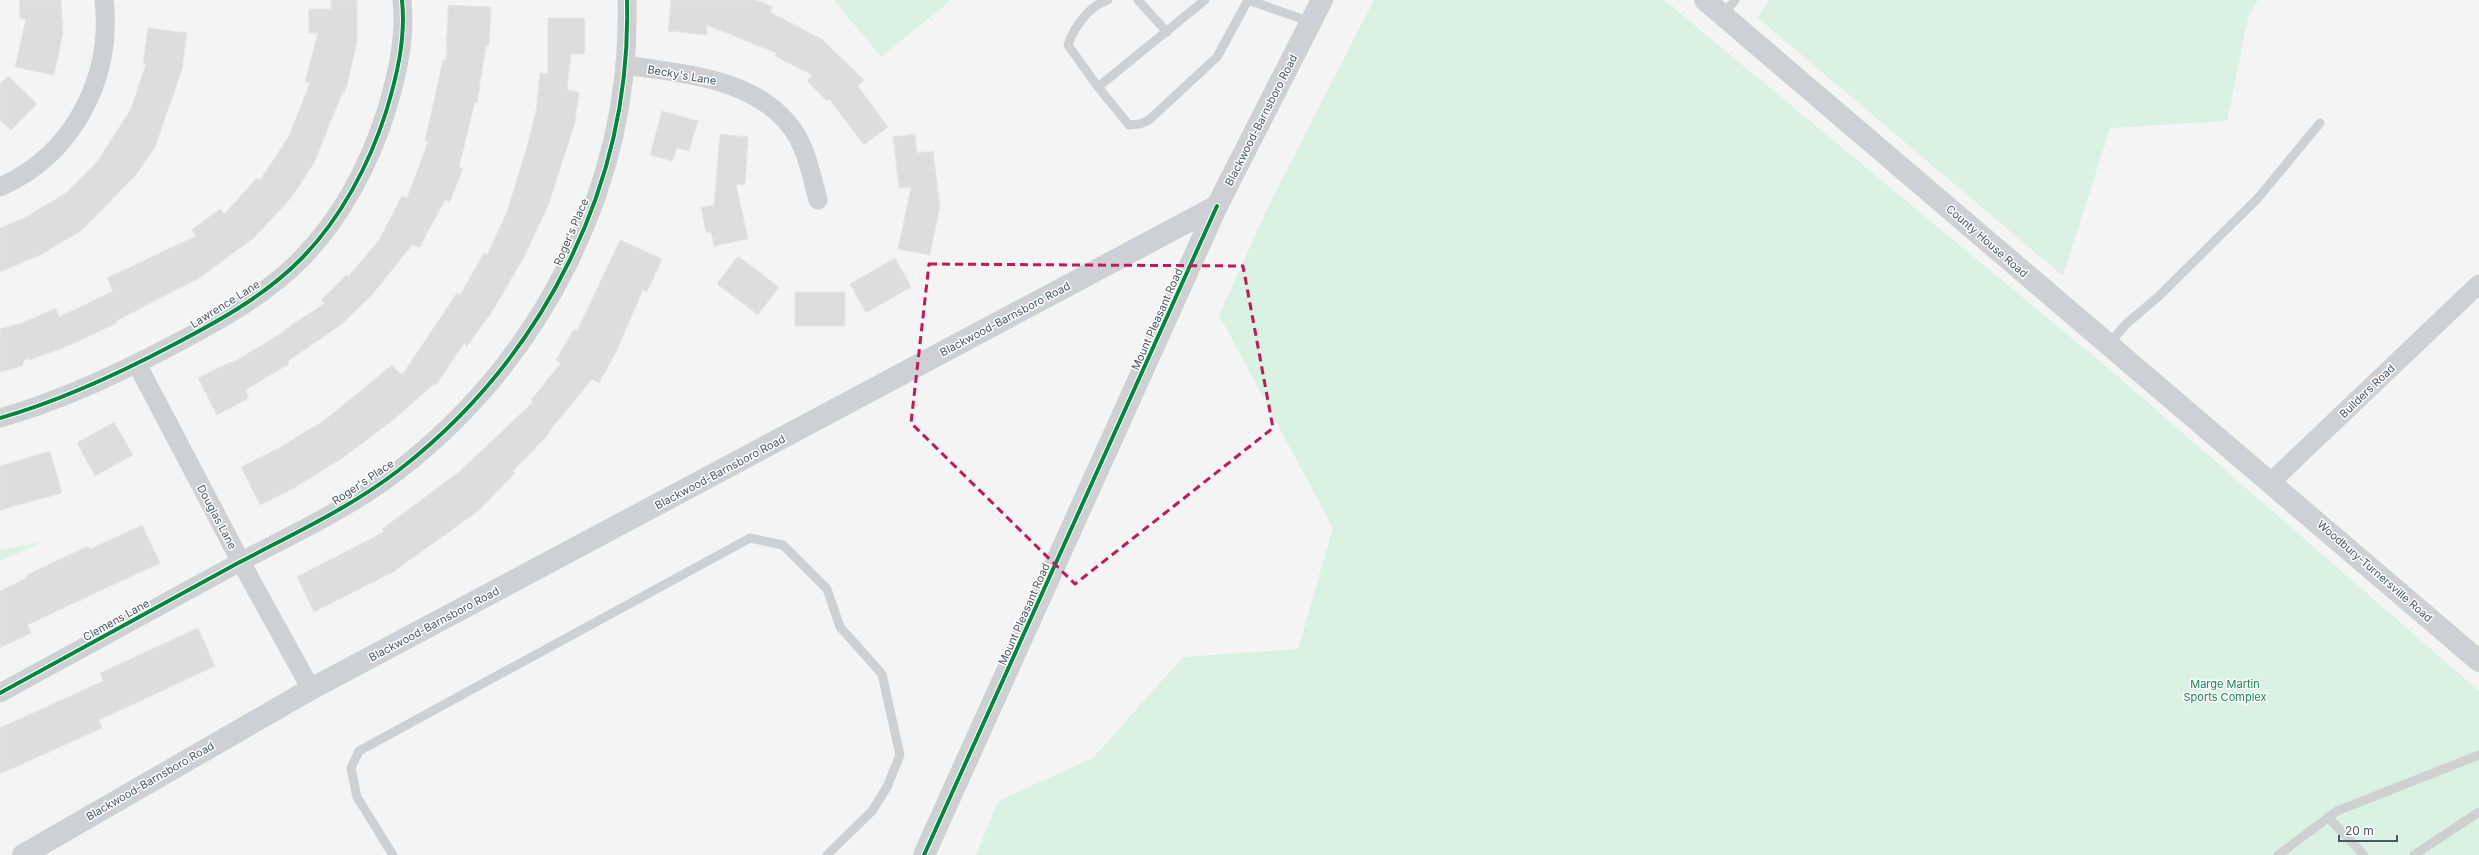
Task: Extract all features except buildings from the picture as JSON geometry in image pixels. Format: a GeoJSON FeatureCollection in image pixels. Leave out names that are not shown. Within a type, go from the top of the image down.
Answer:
{"type":"FeatureCollection","features":[{"type":"Feature","properties":{"kind":"main road","name":"Blackwood-Barnsboro Road"},"geometry":{"type":"LineString","coordinates":[[23,855],[310,689],[1217,206],[1322,0]]}},
{"type":"Feature","properties":{"kind":"main road","name":"County House Road"},"geometry":{"type":"LineString","coordinates":[[1705,0],[1729,8],[2108,345],[2271,482]]}},
{"type":"Feature","properties":{"kind":"main road","name":"Woodbury-Turnersville Road"},"geometry":{"type":"LineString","coordinates":[[2271,482],[2479,661]]}},
{"type":"Feature","properties":{"kind":"street"},"geometry":{"type":"LineString","coordinates":[[0,187],[27,173],[55,149],[69,134],[85,109],[97,79],[104,49],[106,24],[104,0]]}},
{"type":"Feature","properties":{"kind":"street","name":"Lawrence Lane"},"geometry":{"type":"LineString","coordinates":[[0,418],[48,403],[137,364],[249,302],[303,258],[336,214],[372,154],[393,89],[401,45],[402,0]]}},
{"type":"Feature","properties":{"kind":"street","name":"Roger's Place"},"geometry":{"type":"LineString","coordinates":[[240,562],[336,512],[397,472],[472,404],[507,364],[536,324],[550,299],[586,224],[609,157],[625,65],[627,0]]}},
{"type":"Feature","properties":{"kind":"street","name":"Becky's Lane"},"geometry":{"type":"LineString","coordinates":[[625,65],[710,78],[732,86],[770,106],[786,121],[797,137],[807,160],[818,200]]}},
{"type":"Feature","properties":{"kind":"street","name":"Mount Pleasant Road"},"geometry":{"type":"LineString","coordinates":[[924,855],[1217,206]]}},
{"type":"Feature","properties":{"kind":"street","name":"Builders Road"},"geometry":{"type":"LineString","coordinates":[[2271,482],[2479,284]]}},
{"type":"Feature","properties":{"kind":"street","name":"Douglas Lane"},"geometry":{"type":"LineString","coordinates":[[137,364],[240,562],[310,689]]}},
{"type":"Feature","properties":{"kind":"street","name":"Clemens Lane"},"geometry":{"type":"LineString","coordinates":[[0,692],[240,562]]}},
{"type":"Feature","properties":{"kind":"lane"},"geometry":{"type":"LineString","coordinates":[[1108,0],[1102,2],[1076,26],[1068,45],[1098,87],[1129,125],[1140,124],[1149,120],[1217,57],[1248,0],[1311,22]]}},
{"type":"Feature","properties":{"kind":"lane"},"geometry":{"type":"LineString","coordinates":[[1138,0],[1167,32]]}},
{"type":"Feature","properties":{"kind":"lane"},"geometry":{"type":"LineString","coordinates":[[1098,87],[1167,32],[1204,0]]}},
{"type":"Feature","properties":{"kind":"lane"},"geometry":{"type":"LineString","coordinates":[[2108,345],[2126,324],[2159,296],[2258,198],[2320,123]]}},
{"type":"Feature","properties":{"kind":"lane"},"geometry":{"type":"LineString","coordinates":[[393,855],[357,797],[351,768],[359,751],[750,538],[783,545],[827,589],[840,626],[882,674],[900,755],[887,787],[872,811],[827,855]]}},
{"type":"Feature","properties":{"kind":"lane"},"geometry":{"type":"LineString","coordinates":[[2278,855],[2328,817],[2368,797],[2479,755]]}},
{"type":"Feature","properties":{"kind":"lane"},"geometry":{"type":"LineString","coordinates":[[2414,855],[2479,812]]}},
{"type":"Feature","properties":{"kind":"lane"},"geometry":{"type":"LineString","coordinates":[[2328,817],[2364,855]]}},
{"type":"Feature","properties":{"kind":"highlighted area"},"geometry":{"type":"Polygon","coordinates":[[[929,264],[1243,266],[1273,428],[1075,584],[911,423],[929,264]]]}},
{"type":"Feature","properties":{"kind":"green space"},"geometry":{"type":"Polygon","coordinates":[[[834,0],[951,0],[881,57],[834,0]]]}},
{"type":"Feature","properties":{"kind":"green space","name":"Marge Martin Sports Complex"},"geometry":{"type":"Polygon","coordinates":[[[1374,0],[1664,0],[2115,374],[2479,691],[2479,855],[976,855],[998,801],[1093,758],[1183,657],[1298,649],[1333,528],[1219,315],[1269,205],[1374,0]]]}},
{"type":"Feature","properties":{"kind":"green space"},"geometry":{"type":"Polygon","coordinates":[[[1769,0],[2258,0],[2248,18],[2227,121],[2110,128],[2063,276],[1758,18],[1769,0]]]}},
{"type":"Feature","properties":{"kind":"green space"},"geometry":{"type":"Polygon","coordinates":[[[43,542],[0,561],[0,550],[43,542]]]}},
{"type":"Feature","properties":{"kind":"cycle path"},"geometry":{"type":"LineString","coordinates":[[0,418],[44,404],[87,386],[130,367],[188,337],[223,318],[256,296],[288,272],[302,258],[329,226],[341,208],[362,171],[379,132],[390,98],[400,57],[403,28],[402,0]]}},
{"type":"Feature","properties":{"kind":"cycle path"},"geometry":{"type":"LineString","coordinates":[[0,693],[238,563],[321,520],[380,484],[399,470],[450,425],[496,375],[536,321],[569,262],[595,200],[614,135],[625,68],[627,0]]}},
{"type":"Feature","properties":{"kind":"cycle path"},"geometry":{"type":"LineString","coordinates":[[924,855],[1217,206]]}}]}
